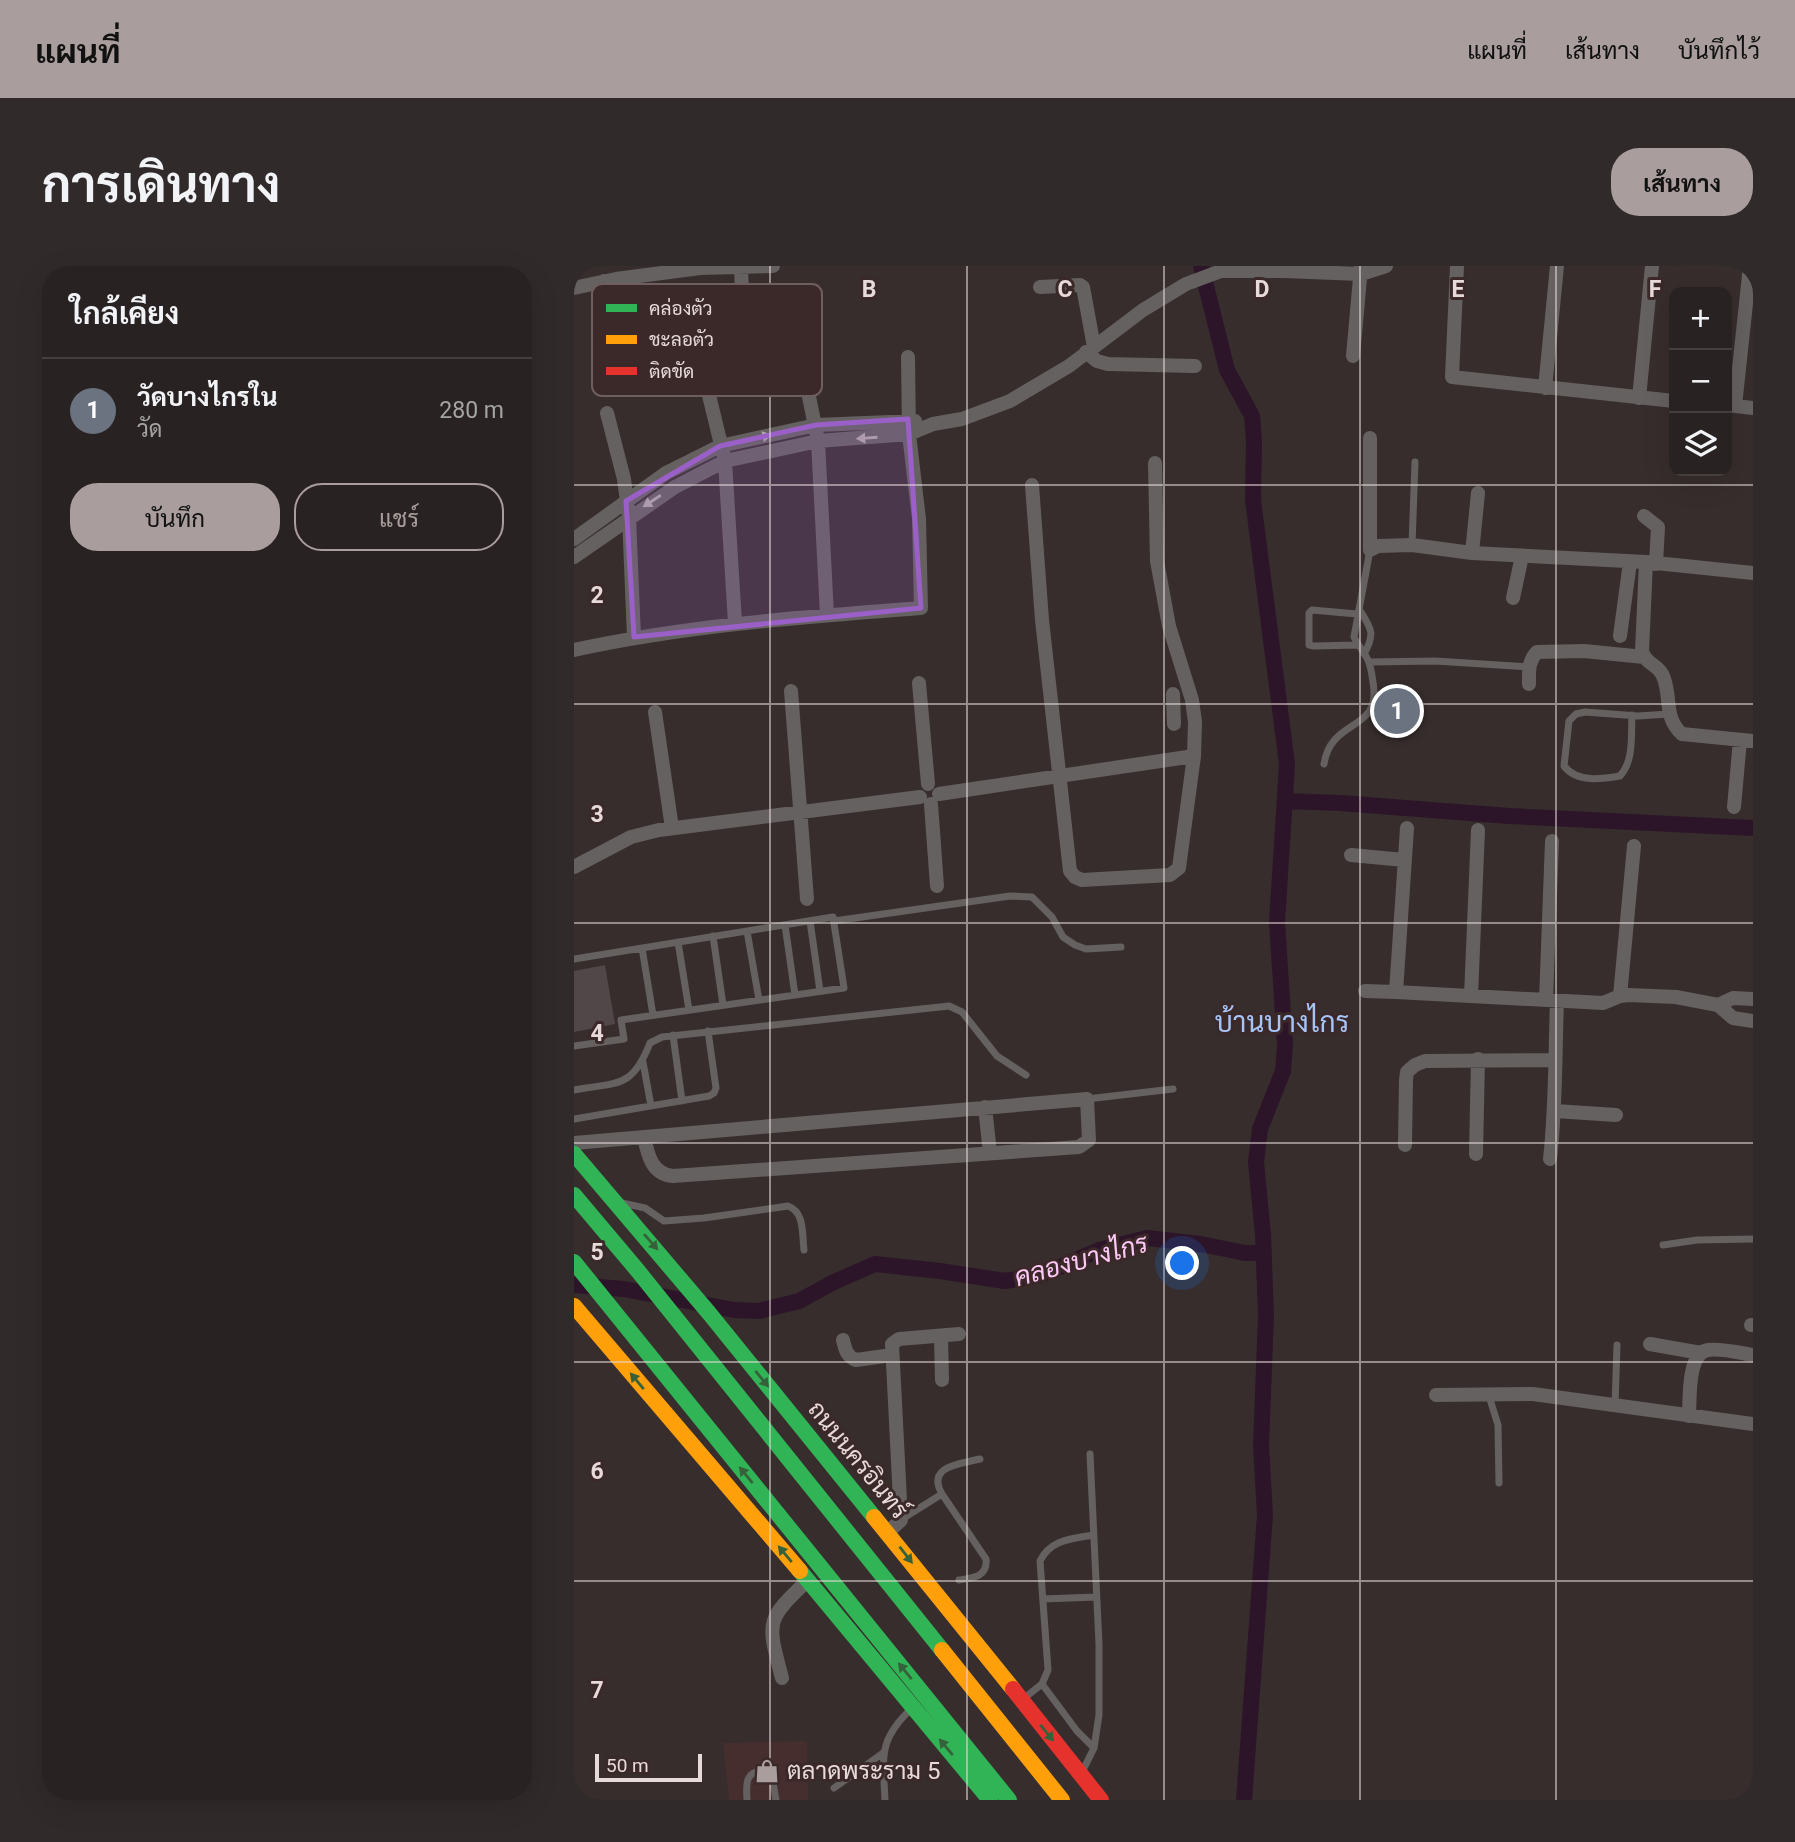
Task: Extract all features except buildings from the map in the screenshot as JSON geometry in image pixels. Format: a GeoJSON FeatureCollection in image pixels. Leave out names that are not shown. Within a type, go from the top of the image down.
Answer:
{"type":"FeatureCollection","features":[{"type":"Feature","properties":{"kind":"main road","name":"ถนนนครอินทร์"},"geometry":{"type":"LineString","coordinates":[[574,1154],[668,1262],[1101,1800]]}},
{"type":"Feature","properties":{"kind":"main road"},"geometry":{"type":"LineString","coordinates":[[574,1195],[1062,1800]]}},
{"type":"Feature","properties":{"kind":"main road"},"geometry":{"type":"LineString","coordinates":[[574,1262],[1009,1800]]}},
{"type":"Feature","properties":{"kind":"main road"},"geometry":{"type":"LineString","coordinates":[[574,1306],[990,1800]]}},
{"type":"Feature","properties":{"kind":"street"},"geometry":{"type":"LineString","coordinates":[[574,288],[604,281],[700,268],[773,266]]}},
{"type":"Feature","properties":{"kind":"street"},"geometry":{"type":"LineString","coordinates":[[574,557],[674,487],[725,461],[818,442],[909,434],[933,425],[962,419],[1010,401],[1069,366],[1143,310],[1186,284],[1220,271],[1361,270],[1386,266]]}},
{"type":"Feature","properties":{"kind":"street"},"geometry":{"type":"LineString","coordinates":[[1457,266],[1452,377],[1669,401]]}},
{"type":"Feature","properties":{"kind":"street"},"geometry":{"type":"LineString","coordinates":[[1545,388],[1557,266]]}},
{"type":"Feature","properties":{"kind":"street"},"geometry":{"type":"LineString","coordinates":[[1639,398],[1652,266]]}},
{"type":"Feature","properties":{"kind":"street"},"geometry":{"type":"LineString","coordinates":[[1732,399],[1750,266]]}},
{"type":"Feature","properties":{"kind":"street"},"geometry":{"type":"LineString","coordinates":[[741,268],[742,284]]}},
{"type":"Feature","properties":{"kind":"street"},"geometry":{"type":"LineString","coordinates":[[1353,356],[1361,270]]}},
{"type":"Feature","properties":{"kind":"street"},"geometry":{"type":"LineString","coordinates":[[1040,287],[1083,287],[1090,350],[1097,361],[1108,364],[1195,366]]}},
{"type":"Feature","properties":{"kind":"street"},"geometry":{"type":"LineString","coordinates":[[574,650],[634,637],[735,623],[921,608],[919,519],[908,419],[908,356]]}},
{"type":"Feature","properties":{"kind":"street"},"geometry":{"type":"LineString","coordinates":[[709,396],[725,461],[735,623]]}},
{"type":"Feature","properties":{"kind":"street"},"geometry":{"type":"LineString","coordinates":[[809,396],[818,442],[827,615]]}},
{"type":"Feature","properties":{"kind":"street"},"geometry":{"type":"LineString","coordinates":[[1732,406],[1753,408]]}},
{"type":"Feature","properties":{"kind":"street"},"geometry":{"type":"LineString","coordinates":[[607,414],[624,479],[629,517],[634,637]]}},
{"type":"Feature","properties":{"kind":"street"},"geometry":{"type":"LineString","coordinates":[[574,539],[666,473],[720,446],[816,425],[908,419],[933,425]]}},
{"type":"Feature","properties":{"kind":"street"},"geometry":{"type":"LineString","coordinates":[[1370,439],[1370,550],[1378,546],[1412,545],[1472,553],[1651,563],[1753,573]]}},
{"type":"Feature","properties":{"kind":"street"},"geometry":{"type":"LineString","coordinates":[[1031,485],[1042,620],[1070,871],[1082,880],[1170,875],[1179,867],[1194,756],[1195,722],[1189,688],[1169,626],[1157,561],[1155,463]]}},
{"type":"Feature","properties":{"kind":"street"},"geometry":{"type":"LineString","coordinates":[[1472,553],[1478,492]]}},
{"type":"Feature","properties":{"kind":"street"},"geometry":{"type":"LineString","coordinates":[[1644,516],[1658,527],[1651,563],[1644,657]]}},
{"type":"Feature","properties":{"kind":"street"},"geometry":{"type":"LineString","coordinates":[[1513,598],[1522,556]]}},
{"type":"Feature","properties":{"kind":"street"},"geometry":{"type":"LineString","coordinates":[[1620,636],[1630,562]]}},
{"type":"Feature","properties":{"kind":"street"},"geometry":{"type":"LineString","coordinates":[[1529,684],[1532,657],[1545,650],[1644,657],[1663,674],[1669,714],[1674,727],[1682,734],[1746,740],[1734,807]]}},
{"type":"Feature","properties":{"kind":"street"},"geometry":{"type":"LineString","coordinates":[[919,683],[928,784],[920,789],[930,798],[937,886]]}},
{"type":"Feature","properties":{"kind":"street"},"geometry":{"type":"LineString","coordinates":[[1174,724],[1167,696],[1189,688]]}},
{"type":"Feature","properties":{"kind":"street"},"geometry":{"type":"LineString","coordinates":[[790,691],[807,899]]}},
{"type":"Feature","properties":{"kind":"street"},"geometry":{"type":"LineString","coordinates":[[655,712],[672,828]]}},
{"type":"Feature","properties":{"kind":"street"},"geometry":{"type":"LineString","coordinates":[[574,867],[631,837],[672,828],[930,798],[1058,775],[1194,756]]}},
{"type":"Feature","properties":{"kind":"street"},"geometry":{"type":"LineString","coordinates":[[1396,992],[1407,828]]}},
{"type":"Feature","properties":{"kind":"street"},"geometry":{"type":"LineString","coordinates":[[1471,996],[1478,830]]}},
{"type":"Feature","properties":{"kind":"street"},"geometry":{"type":"LineString","coordinates":[[1550,1158],[1555,1111],[1551,1000],[1552,841]]}},
{"type":"Feature","properties":{"kind":"street"},"geometry":{"type":"LineString","coordinates":[[1620,996],[1634,846]]}},
{"type":"Feature","properties":{"kind":"street"},"geometry":{"type":"LineString","coordinates":[[1351,855],[1405,860]]}},
{"type":"Feature","properties":{"kind":"street"},"geometry":{"type":"LineString","coordinates":[[1365,991],[1603,1003],[1620,996],[1675,997],[1718,1005],[1733,1018],[1753,1021]]}},
{"type":"Feature","properties":{"kind":"street"},"geometry":{"type":"LineString","coordinates":[[1718,1005],[1732,998],[1753,999]]}},
{"type":"Feature","properties":{"kind":"street"},"geometry":{"type":"LineString","coordinates":[[1405,1145],[1408,1072],[1415,1065],[1425,1061],[1478,1059],[1554,1060]]}},
{"type":"Feature","properties":{"kind":"street"},"geometry":{"type":"LineString","coordinates":[[1476,1154],[1478,1059]]}},
{"type":"Feature","properties":{"kind":"street"},"geometry":{"type":"LineString","coordinates":[[574,1143],[1087,1098],[1089,1140],[1079,1147],[673,1176],[663,1175],[656,1170],[647,1152],[644,1137]]}},
{"type":"Feature","properties":{"kind":"street"},"geometry":{"type":"LineString","coordinates":[[985,1107],[990,1153]]}},
{"type":"Feature","properties":{"kind":"street"},"geometry":{"type":"LineString","coordinates":[[1555,1111],[1616,1115]]}},
{"type":"Feature","properties":{"kind":"street"},"geometry":{"type":"LineString","coordinates":[[888,1532],[901,1520],[892,1355],[895,1340],[959,1334]]}},
{"type":"Feature","properties":{"kind":"street"},"geometry":{"type":"LineString","coordinates":[[941,1336],[942,1380]]}},
{"type":"Feature","properties":{"kind":"street"},"geometry":{"type":"LineString","coordinates":[[844,1340],[846,1352],[856,1360],[892,1355]]}},
{"type":"Feature","properties":{"kind":"street"},"geometry":{"type":"LineString","coordinates":[[1650,1344],[1700,1353],[1709,1349],[1753,1355]]}},
{"type":"Feature","properties":{"kind":"street"},"geometry":{"type":"LineString","coordinates":[[1689,1416],[1693,1365],[1700,1353]]}},
{"type":"Feature","properties":{"kind":"street"},"geometry":{"type":"LineString","coordinates":[[1436,1395],[1489,1396],[1524,1393],[1753,1424]]}},
{"type":"Feature","properties":{"kind":"street"},"geometry":{"type":"LineString","coordinates":[[782,1678],[772,1636],[774,1619],[784,1603],[807,1580]]}},
{"type":"Feature","properties":{"kind":"lane"},"geometry":{"type":"LineString","coordinates":[[1412,545],[1415,462]]}},
{"type":"Feature","properties":{"kind":"lane"},"geometry":{"type":"LineString","coordinates":[[1324,764],[1326,751],[1339,733],[1363,719],[1372,708],[1375,691],[1370,662],[1354,637],[1370,550]]}},
{"type":"Feature","properties":{"kind":"lane"},"geometry":{"type":"LineString","coordinates":[[1358,612],[1312,610],[1309,613],[1308,639],[1309,645],[1314,646],[1358,645]]}},
{"type":"Feature","properties":{"kind":"lane"},"geometry":{"type":"LineString","coordinates":[[1358,612],[1372,634],[1364,654]]}},
{"type":"Feature","properties":{"kind":"lane"},"geometry":{"type":"LineString","coordinates":[[1370,662],[1435,661],[1529,667]]}},
{"type":"Feature","properties":{"kind":"lane"},"geometry":{"type":"LineString","coordinates":[[1632,715],[1627,769],[1620,776],[1596,779],[1567,770],[1564,766],[1569,721],[1576,714],[1669,714]]}},
{"type":"Feature","properties":{"kind":"lane"},"geometry":{"type":"LineString","coordinates":[[834,921],[1010,896],[1032,897],[1052,917],[1063,937],[1075,945],[1086,949],[1121,947]]}},
{"type":"Feature","properties":{"kind":"lane"},"geometry":{"type":"LineString","coordinates":[[574,959],[834,917],[844,988],[621,1020],[624,1039],[574,1046]]}},
{"type":"Feature","properties":{"kind":"lane"},"geometry":{"type":"LineString","coordinates":[[810,921],[820,991]]}},
{"type":"Feature","properties":{"kind":"lane"},"geometry":{"type":"LineString","coordinates":[[785,925],[795,995]]}},
{"type":"Feature","properties":{"kind":"lane"},"geometry":{"type":"LineString","coordinates":[[747,931],[758,1000]]}},
{"type":"Feature","properties":{"kind":"lane"},"geometry":{"type":"LineString","coordinates":[[713,936],[723,1005]]}},
{"type":"Feature","properties":{"kind":"lane"},"geometry":{"type":"LineString","coordinates":[[678,942],[689,1010]]}},
{"type":"Feature","properties":{"kind":"lane"},"geometry":{"type":"LineString","coordinates":[[642,948],[653,1015]]}},
{"type":"Feature","properties":{"kind":"lane"},"geometry":{"type":"LineString","coordinates":[[574,1090],[625,1080],[635,1073],[643,1062],[650,1043],[662,1037],[949,1006],[962,1012],[998,1056],[1026,1075]]}},
{"type":"Feature","properties":{"kind":"lane"},"geometry":{"type":"LineString","coordinates":[[574,1109],[576,1119],[709,1096],[714,1093],[715,1082],[708,1031]]}},
{"type":"Feature","properties":{"kind":"lane"},"geometry":{"type":"LineString","coordinates":[[673,1035],[682,1101]]}},
{"type":"Feature","properties":{"kind":"lane"},"geometry":{"type":"LineString","coordinates":[[643,1062],[651,1106]]}},
{"type":"Feature","properties":{"kind":"lane"},"geometry":{"type":"LineString","coordinates":[[1087,1098],[1173,1089]]}},
{"type":"Feature","properties":{"kind":"lane"},"geometry":{"type":"LineString","coordinates":[[617,1203],[645,1208],[664,1221],[788,1206],[798,1211],[801,1218],[804,1250]]}},
{"type":"Feature","properties":{"kind":"lane"},"geometry":{"type":"LineString","coordinates":[[1663,1245],[1697,1240],[1753,1239]]}},
{"type":"Feature","properties":{"kind":"lane"},"geometry":{"type":"LineString","coordinates":[[1615,1407],[1617,1345]]}},
{"type":"Feature","properties":{"kind":"lane"},"geometry":{"type":"LineString","coordinates":[[1489,1396],[1498,1425],[1499,1483]]}},
{"type":"Feature","properties":{"kind":"lane"},"geometry":{"type":"LineString","coordinates":[[1080,1774],[1094,1748],[1099,1715],[1090,1454]]}},
{"type":"Feature","properties":{"kind":"lane"},"geometry":{"type":"LineString","coordinates":[[958,1580],[984,1572],[986,1559],[942,1494],[937,1481],[943,1469],[979,1459]]}},
{"type":"Feature","properties":{"kind":"lane"},"geometry":{"type":"LineString","coordinates":[[901,1520],[942,1494]]}},
{"type":"Feature","properties":{"kind":"lane"},"geometry":{"type":"LineString","coordinates":[[1020,1700],[1042,1684],[1048,1670],[1040,1561],[1044,1553],[1058,1541],[1093,1535]]}},
{"type":"Feature","properties":{"kind":"lane"},"geometry":{"type":"LineString","coordinates":[[1042,1600],[1096,1597]]}},
{"type":"Feature","properties":{"kind":"lane"},"geometry":{"type":"LineString","coordinates":[[1042,1684],[1077,1731],[1094,1748]]}},
{"type":"Feature","properties":{"kind":"lane"},"geometry":{"type":"LineString","coordinates":[[885,1800],[883,1752],[896,1723],[913,1707]]}},
{"type":"Feature","properties":{"kind":"lane"},"geometry":{"type":"LineString","coordinates":[[834,1788],[883,1752]]}},
{"type":"Feature","properties":{"kind":"lane"},"geometry":{"type":"LineString","coordinates":[[747,1800],[746,1780],[751,1773],[758,1770],[765,1771],[772,1777],[776,1800]]}},
{"type":"Feature","properties":{"kind":"highlighted area"},"geometry":{"type":"Polygon","coordinates":[[[908,419],[921,608],[634,637],[626,501],[720,446],[816,425],[908,419]]]}},
{"type":"Feature","properties":{"kind":"shaded area","name":"ตลาดพระราม 5"},"geometry":{"type":"Polygon","coordinates":[[[807,1741],[808,1800],[729,1800],[723,1743],[807,1741]]]}},
{"type":"Feature","properties":{"kind":"waterway"},"geometry":{"type":"LineString","coordinates":[[1201,266],[1227,370],[1252,416],[1253,500],[1287,764],[1277,922],[1285,1045],[1283,1071],[1260,1129],[1256,1162],[1263,1235],[1266,1315],[1261,1445],[1265,1515],[1244,1800]]}},
{"type":"Feature","properties":{"kind":"waterway"},"geometry":{"type":"LineString","coordinates":[[1285,801],[1753,828]]}},
{"type":"Feature","properties":{"kind":"waterway","name":"คลองบางไกร"},"geometry":{"type":"LineString","coordinates":[[574,1285],[624,1289],[734,1310],[759,1311],[799,1301],[875,1264],[1005,1281],[1041,1275],[1099,1250],[1147,1238],[1201,1244],[1245,1253],[1264,1253]]}},
{"type":"Feature","properties":{"kind":"traffic: fast"},"geometry":{"type":"LineString","coordinates":[[574,1154],[709,1313],[874,1517]]}},
{"type":"Feature","properties":{"kind":"traffic: fast"},"geometry":{"type":"LineString","coordinates":[[574,1195],[942,1650]]}},
{"type":"Feature","properties":{"kind":"traffic: fast"},"geometry":{"type":"LineString","coordinates":[[574,1262],[1009,1800]]}},
{"type":"Feature","properties":{"kind":"traffic: fast"},"geometry":{"type":"LineString","coordinates":[[800,1571],[990,1800]]}},
{"type":"Feature","properties":{"kind":"traffic: slow"},"geometry":{"type":"LineString","coordinates":[[574,1306],[800,1571]]}},
{"type":"Feature","properties":{"kind":"traffic: slow"},"geometry":{"type":"LineString","coordinates":[[874,1517],[1013,1689]]}},
{"type":"Feature","properties":{"kind":"traffic: slow"},"geometry":{"type":"LineString","coordinates":[[942,1650],[1062,1800]]}},
{"type":"Feature","properties":{"kind":"traffic: jam"},"geometry":{"type":"LineString","coordinates":[[1013,1689],[1101,1800]]}},
{"type":"Feature","properties":{"kind":"place","name":"วัดบางไกรใน"},"geometry":{"type":"Point","coordinates":[1397,711]}},
{"type":"Feature","properties":{"kind":"place","name":"ตลาดพระราม 5"},"geometry":{"type":"Point","coordinates":[767,1771]}},
{"type":"Feature","properties":{"kind":"district","name":"บ้านบางไกร"},"geometry":{"type":"Point","coordinates":[1282,1022]}}]}
